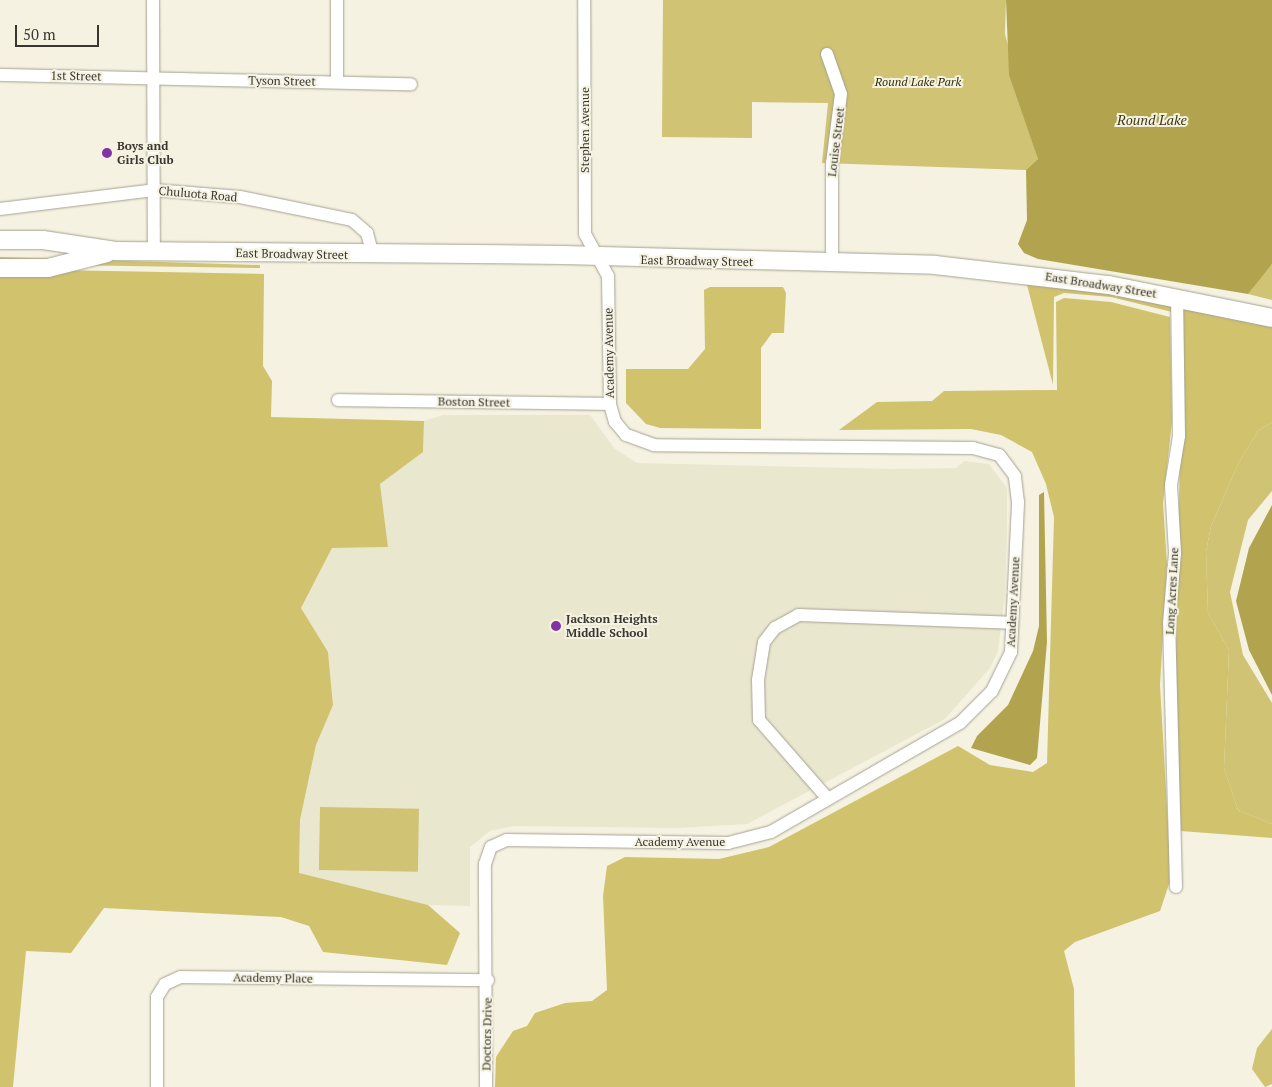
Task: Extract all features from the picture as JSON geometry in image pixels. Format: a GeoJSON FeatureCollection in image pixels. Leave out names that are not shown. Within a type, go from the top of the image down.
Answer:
{"type":"FeatureCollection","features":[{"type":"Feature","properties":{"kind":"main road","name":"East Broadway Street"},"geometry":{"type":"LineString","coordinates":[[0,240],[43,240],[117,251],[597,257],[935,265],[1040,276],[1177,297],[1272,318]]}},
{"type":"Feature","properties":{"kind":"main road","name":"East Broadway Street"},"geometry":{"type":"LineString","coordinates":[[0,268],[48,268],[117,251]]}},
{"type":"Feature","properties":{"kind":"street"},"geometry":{"type":"LineString","coordinates":[[153,0],[154,251]]}},
{"type":"Feature","properties":{"kind":"street"},"geometry":{"type":"LineString","coordinates":[[336,82],[337,0]]}},
{"type":"Feature","properties":{"kind":"street","name":"Stephen Avenue"},"geometry":{"type":"LineString","coordinates":[[584,0],[585,234],[597,257]]}},
{"type":"Feature","properties":{"kind":"street","name":"Louise Street"},"geometry":{"type":"LineString","coordinates":[[827,54],[841,94],[832,164],[832,262]]}},
{"type":"Feature","properties":{"kind":"street","name":"1st Street"},"geometry":{"type":"LineString","coordinates":[[0,76],[153,77]]}},
{"type":"Feature","properties":{"kind":"street","name":"Tyson Street"},"geometry":{"type":"LineString","coordinates":[[153,77],[411,84]]}},
{"type":"Feature","properties":{"kind":"street","name":"Chuluota Road"},"geometry":{"type":"LineString","coordinates":[[0,209],[154,190],[240,197],[352,220],[367,233],[373,254]]}},
{"type":"Feature","properties":{"kind":"street","name":"Academy Avenue"},"geometry":{"type":"LineString","coordinates":[[488,980],[485,864],[491,848],[506,840],[728,843],[771,832],[975,711],[992,691],[1011,652],[1018,502],[1015,476],[999,455],[973,448],[654,444],[626,435],[610,404],[608,276],[597,257]]}},
{"type":"Feature","properties":{"kind":"street","name":"Long Acres Lane"},"geometry":{"type":"LineString","coordinates":[[1176,887],[1169,623],[1175,553],[1171,486],[1178,436],[1177,297]]}},
{"type":"Feature","properties":{"kind":"street","name":"Boston Street"},"geometry":{"type":"LineString","coordinates":[[338,400],[610,404]]}},
{"type":"Feature","properties":{"kind":"street"},"geometry":{"type":"LineString","coordinates":[[828,799],[759,720],[758,680],[764,642],[775,628],[798,615],[1012,623]]}},
{"type":"Feature","properties":{"kind":"street","name":"Academy Place"},"geometry":{"type":"LineString","coordinates":[[157,1087],[157,997],[165,984],[181,977],[488,980]]}},
{"type":"Feature","properties":{"kind":"street","name":"Doctors Drive"},"geometry":{"type":"LineString","coordinates":[[486,1087],[488,980]]}},
{"type":"Feature","properties":{"kind":"shaded area"},"geometry":{"type":"Polygon","coordinates":[[[0,269],[264,274],[263,366],[272,381],[271,417],[424,421],[423,452],[380,484],[388,547],[332,548],[301,608],[328,652],[333,705],[316,745],[300,820],[299,873],[428,905],[460,933],[447,965],[323,952],[309,926],[281,917],[104,908],[71,953],[26,951],[13,1087],[0,1087],[0,269]]]}},
{"type":"Feature","properties":{"kind":"shaded area"},"geometry":{"type":"Polygon","coordinates":[[[1026,281],[1172,303],[1172,312],[1111,297],[1064,293],[1054,297],[1053,385],[1026,281]]]}},
{"type":"Feature","properties":{"kind":"shaded area"},"geometry":{"type":"Polygon","coordinates":[[[710,287],[783,287],[786,293],[784,333],[772,333],[761,348],[761,429],[660,428],[646,424],[626,403],[626,369],[688,369],[705,349],[704,290],[710,287]]]}},
{"type":"Feature","properties":{"kind":"shaded area"},"geometry":{"type":"Polygon","coordinates":[[[1064,298],[1111,302],[1170,317],[1172,421],[1163,503],[1167,565],[1160,685],[1171,878],[1160,911],[1075,942],[1064,951],[1074,989],[1075,1087],[495,1087],[496,1057],[513,1031],[527,1026],[535,1013],[565,1003],[592,1001],[607,990],[603,896],[607,866],[625,857],[719,859],[769,847],[958,746],[990,765],[1033,772],[1047,763],[1054,517],[1046,484],[1032,452],[1001,435],[971,429],[839,430],[877,402],[932,401],[944,391],[1057,390],[1056,302],[1064,298]]]}},
{"type":"Feature","properties":{"kind":"shaded area"},"geometry":{"type":"Polygon","coordinates":[[[1183,305],[1272,324],[1272,422],[1258,431],[1238,464],[1211,526],[1206,552],[1208,613],[1229,650],[1224,768],[1238,810],[1272,824],[1272,838],[1181,831],[1175,703],[1183,305]]]}},
{"type":"Feature","properties":{"kind":"shaded area"},"geometry":{"type":"Polygon","coordinates":[[[443,415],[590,415],[615,449],[637,463],[894,469],[956,468],[964,461],[989,464],[1007,488],[1005,594],[998,651],[990,668],[945,719],[747,824],[677,828],[514,826],[490,831],[470,847],[470,906],[428,905],[307,879],[299,873],[300,820],[316,745],[333,704],[328,652],[301,608],[332,548],[388,547],[380,484],[423,452],[424,421],[443,415]]]}},
{"type":"Feature","properties":{"kind":"green space","name":"Round Lake Park"},"geometry":{"type":"Polygon","coordinates":[[[663,0],[1006,0],[1005,34],[1038,159],[1026,170],[822,163],[828,103],[752,102],[752,138],[662,137],[663,0]]]}},
{"type":"Feature","properties":{"kind":"green space"},"geometry":{"type":"Polygon","coordinates":[[[0,257],[260,265],[260,268],[0,264],[0,257]]]}},
{"type":"Feature","properties":{"kind":"green space"},"geometry":{"type":"Polygon","coordinates":[[[1272,264],[1272,300],[1248,294],[1259,279],[1272,264]]]}},
{"type":"Feature","properties":{"kind":"green space"},"geometry":{"type":"Polygon","coordinates":[[[1272,422],[1272,491],[1248,520],[1230,592],[1243,655],[1272,703],[1272,824],[1238,810],[1224,768],[1229,650],[1208,613],[1206,552],[1211,526],[1238,464],[1258,431],[1272,422]]]}},
{"type":"Feature","properties":{"kind":"green space"},"geometry":{"type":"Polygon","coordinates":[[[320,807],[419,809],[418,872],[319,870],[320,807]]]}},
{"type":"Feature","properties":{"kind":"green space"},"geometry":{"type":"Polygon","coordinates":[[[1272,1029],[1272,1084],[1265,1087],[1252,1069],[1257,1048],[1272,1029]]]}},
{"type":"Feature","properties":{"kind":"water","name":"Round Lake"},"geometry":{"type":"Polygon","coordinates":[[[1006,0],[1272,0],[1272,264],[1248,294],[1038,259],[1024,253],[1018,244],[1027,220],[1026,170],[1038,159],[1009,75],[1006,0]]]}},
{"type":"Feature","properties":{"kind":"water"},"geometry":{"type":"Polygon","coordinates":[[[1044,492],[1047,642],[1037,758],[1030,765],[971,748],[977,736],[1008,705],[1033,651],[1039,626],[1039,495],[1044,492]]]}},
{"type":"Feature","properties":{"kind":"water"},"geometry":{"type":"Polygon","coordinates":[[[1272,505],[1272,695],[1249,650],[1236,601],[1249,548],[1272,505]]]}},
{"type":"Feature","properties":{"kind":"place","name":"Boys and Girls Club"},"geometry":{"type":"Point","coordinates":[107,153]}},
{"type":"Feature","properties":{"kind":"place","name":"Jackson Heights Middle School"},"geometry":{"type":"Point","coordinates":[556,626]}}]}
